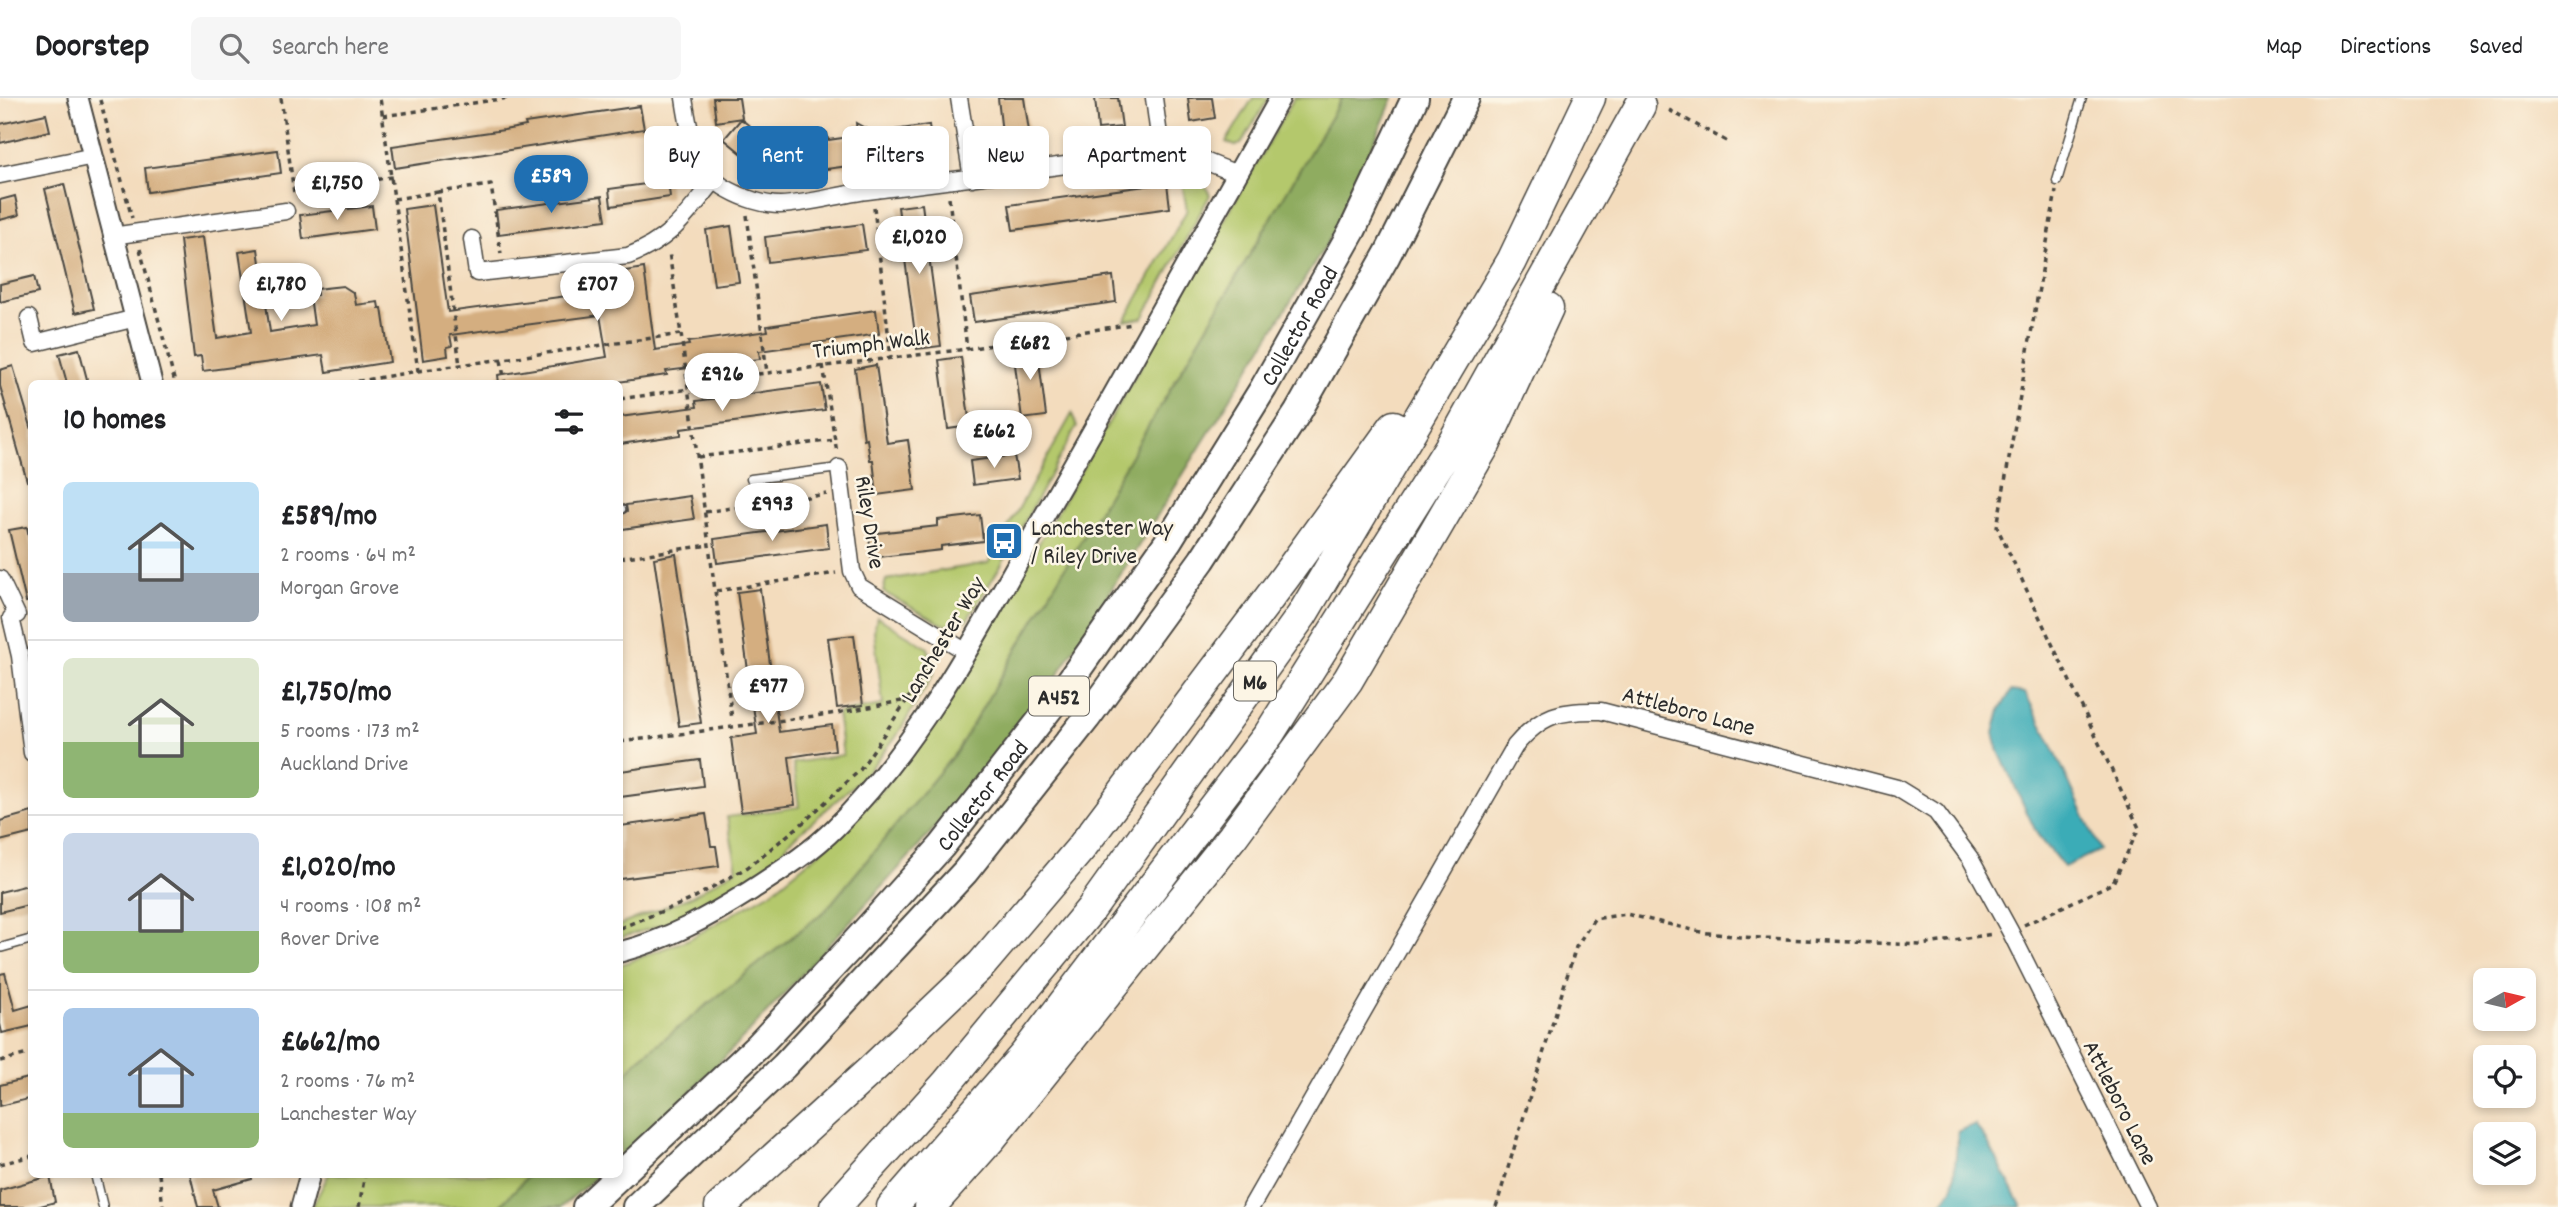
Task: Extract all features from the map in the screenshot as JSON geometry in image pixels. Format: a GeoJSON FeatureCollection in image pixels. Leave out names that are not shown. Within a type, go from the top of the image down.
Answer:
{"type":"FeatureCollection","features":[{"type":"Feature","properties":{"kind":"highway","name":"Collector Road"},"geometry":{"type":"LineString","coordinates":[[623,1172],[758,1046],[849,948],[942,846],[1057,699],[1169,540],[1264,387],[1352,231],[1415,98]]}},
{"type":"Feature","properties":{"kind":"highway","name":"Collector Road"},"geometry":{"type":"LineString","coordinates":[[636,1207],[784,1066],[928,913],[965,872],[1087,718],[1202,560],[1298,412],[1387,256],[1466,98]]}},
{"type":"Feature","properties":{"kind":"highway","name":"M6"},"geometry":{"type":"LineString","coordinates":[[835,1207],[947,1083],[1091,909],[1302,615],[1512,261],[1590,98]]}},
{"type":"Feature","properties":{"kind":"highway","name":"M6"},"geometry":{"type":"LineString","coordinates":[[892,1207],[1026,1055],[1269,734],[1454,440],[1651,104]]}},
{"type":"Feature","properties":{"kind":"highway"},"geometry":{"type":"LineString","coordinates":[[930,1207],[993,1136],[1233,836],[1348,680],[1486,443],[1651,104]]}},
{"type":"Feature","properties":{"kind":"highway"},"geometry":{"type":"LineString","coordinates":[[720,1207],[871,1070],[982,964],[1072,859],[1285,577],[1512,261]]}},
{"type":"Feature","properties":{"kind":"highway","name":"Collector Road"},"geometry":{"type":"LineString","coordinates":[[586,1207],[617,1178]]}},
{"type":"Feature","properties":{"kind":"street"},"geometry":{"type":"LineString","coordinates":[[78,98],[151,380]]}},
{"type":"Feature","properties":{"kind":"street"},"geometry":{"type":"LineString","coordinates":[[684,98],[689,126]]}},
{"type":"Feature","properties":{"kind":"street"},"geometry":{"type":"LineString","coordinates":[[959,98],[964,126]]}},
{"type":"Feature","properties":{"kind":"street"},"geometry":{"type":"LineString","coordinates":[[1154,98],[1158,126]]}},
{"type":"Feature","properties":{"kind":"street","name":"Lanchester Way"},"geometry":{"type":"LineString","coordinates":[[623,951],[672,934],[709,916],[798,859],[833,830],[871,790],[905,748],[965,651],[1280,98]]}},
{"type":"Feature","properties":{"kind":"street"},"geometry":{"type":"LineString","coordinates":[[0,175],[93,156]]}},
{"type":"Feature","properties":{"kind":"street"},"geometry":{"type":"LineString","coordinates":[[1211,164],[1237,174]]}},
{"type":"Feature","properties":{"kind":"street"},"geometry":{"type":"LineString","coordinates":[[723,186],[762,202],[780,205],[881,189]]}},
{"type":"Feature","properties":{"kind":"street"},"geometry":{"type":"LineString","coordinates":[[472,239],[477,273],[628,256],[651,248],[677,227],[708,189]]}},
{"type":"Feature","properties":{"kind":"street"},"geometry":{"type":"LineString","coordinates":[[112,236],[286,211]]}},
{"type":"Feature","properties":{"kind":"street"},"geometry":{"type":"LineString","coordinates":[[29,318],[35,343],[135,318]]}},
{"type":"Feature","properties":{"kind":"street","name":"Riley Drive"},"geometry":{"type":"LineString","coordinates":[[839,468],[852,571],[859,586],[965,651]]}},
{"type":"Feature","properties":{"kind":"street"},"geometry":{"type":"LineString","coordinates":[[0,579],[15,616],[28,721]]}},
{"type":"Feature","properties":{"kind":"street","name":"Attleboro Lane"},"geometry":{"type":"LineString","coordinates":[[1251,1207],[1515,746],[1530,729],[1551,716],[1577,710],[1601,710],[1854,775],[1897,788],[1936,812],[1970,858],[2010,931],[2148,1207]]}},
{"type":"Feature","properties":{"kind":"street"},"geometry":{"type":"LineString","coordinates":[[301,1207],[309,1178]]}},
{"type":"Feature","properties":{"kind":"lane"},"geometry":{"type":"LineString","coordinates":[[2057,181],[2082,98]]}},
{"type":"Feature","properties":{"kind":"lane"},"geometry":{"type":"LineString","coordinates":[[751,479],[839,468]]}},
{"type":"Feature","properties":{"kind":"lane"},"geometry":{"type":"LineString","coordinates":[[0,948],[28,940]]}},
{"type":"Feature","properties":{"kind":"lane"},"geometry":{"type":"LineString","coordinates":[[96,1178],[103,1207]]}},
{"type":"Feature","properties":{"kind":"path"},"geometry":{"type":"LineString","coordinates":[[281,98],[294,193],[392,177]]}},
{"type":"Feature","properties":{"kind":"path"},"geometry":{"type":"LineString","coordinates":[[380,98],[418,371]]}},
{"type":"Feature","properties":{"kind":"path"},"geometry":{"type":"LineString","coordinates":[[383,116],[479,100],[508,98]]}},
{"type":"Feature","properties":{"kind":"path"},"geometry":{"type":"LineString","coordinates":[[1651,104],[1728,142]]}},
{"type":"Feature","properties":{"kind":"path"},"geometry":{"type":"LineString","coordinates":[[1496,1207],[1576,947],[1594,919],[1626,914],[1701,932],[1740,937],[1920,945],[2010,931],[2113,883],[2138,828],[1997,527],[2057,181]]}},
{"type":"Feature","properties":{"kind":"path"},"geometry":{"type":"LineString","coordinates":[[394,199],[491,185],[503,270]]}},
{"type":"Feature","properties":{"kind":"path"},"geometry":{"type":"LineString","coordinates":[[948,189],[967,349]]}},
{"type":"Feature","properties":{"kind":"path"},"geometry":{"type":"LineString","coordinates":[[872,190],[891,358]]}},
{"type":"Feature","properties":{"kind":"path"},"geometry":{"type":"LineString","coordinates":[[438,192],[460,366]]}},
{"type":"Feature","properties":{"kind":"path"},"geometry":{"type":"LineString","coordinates":[[745,196],[767,373]]}},
{"type":"Feature","properties":{"kind":"path"},"geometry":{"type":"LineString","coordinates":[[667,235],[732,719]]}},
{"type":"Feature","properties":{"kind":"path","name":"Triumph Walk"},"geometry":{"type":"LineString","coordinates":[[688,382],[967,349],[1155,320]]}},
{"type":"Feature","properties":{"kind":"path"},"geometry":{"type":"LineString","coordinates":[[379,380],[418,371],[681,334]]}},
{"type":"Feature","properties":{"kind":"path"},"geometry":{"type":"LineString","coordinates":[[501,360],[504,380]]}},
{"type":"Feature","properties":{"kind":"path"},"geometry":{"type":"LineString","coordinates":[[823,365],[839,468]]}},
{"type":"Feature","properties":{"kind":"path"},"geometry":{"type":"LineString","coordinates":[[623,398],[689,389]]}},
{"type":"Feature","properties":{"kind":"path"},"geometry":{"type":"LineString","coordinates":[[698,457],[835,440]]}},
{"type":"Feature","properties":{"kind":"path"},"geometry":{"type":"LineString","coordinates":[[705,512],[843,492]]}},
{"type":"Feature","properties":{"kind":"path"},"geometry":{"type":"LineString","coordinates":[[623,558],[709,545]]}},
{"type":"Feature","properties":{"kind":"path"},"geometry":{"type":"LineString","coordinates":[[715,591],[852,571]]}},
{"type":"Feature","properties":{"kind":"path"},"geometry":{"type":"LineString","coordinates":[[623,927],[688,901],[748,867],[804,822],[860,769],[947,640]]}},
{"type":"Feature","properties":{"kind":"path"},"geometry":{"type":"LineString","coordinates":[[623,742],[837,713],[907,700]]}},
{"type":"Feature","properties":{"kind":"path"},"geometry":{"type":"LineString","coordinates":[[0,1061],[28,1054]]}},
{"type":"Feature","properties":{"kind":"path"},"geometry":{"type":"LineString","coordinates":[[0,1164],[28,1157]]}},
{"type":"Feature","properties":{"kind":"path"},"geometry":{"type":"LineString","coordinates":[[159,1178],[163,1207]]}},
{"type":"Feature","properties":{"kind":"path"},"geometry":{"type":"LineString","coordinates":[[359,1207],[364,1178]]}},
{"type":"Feature","properties":{"kind":"green space"},"geometry":{"type":"Polygon","coordinates":[[[1253,98],[1269,98],[1241,144],[1235,146],[1226,142],[1253,98]]]}},
{"type":"Feature","properties":{"kind":"green space"},"geometry":{"type":"Polygon","coordinates":[[[1294,98],[1342,98],[957,751],[826,910],[639,1059],[623,1077],[623,964],[689,939],[771,892],[821,851],[881,791],[921,743],[1074,483],[1294,98]]]}},
{"type":"Feature","properties":{"kind":"green space"},"geometry":{"type":"Polygon","coordinates":[[[1342,98],[1393,98],[1339,224],[1038,707],[919,846],[750,1031],[654,1129],[623,1155],[623,1077],[639,1059],[826,910],[957,751],[1342,98]]]}},
{"type":"Feature","properties":{"kind":"green space"},"geometry":{"type":"Polygon","coordinates":[[[1183,189],[1207,189],[1210,195],[1143,318],[1125,321],[1187,210],[1183,189]]]}},
{"type":"Feature","properties":{"kind":"green space"},"geometry":{"type":"Polygon","coordinates":[[[1072,414],[1077,426],[1000,567],[967,620],[951,626],[942,624],[883,592],[886,580],[988,563],[1072,414]]]}},
{"type":"Feature","properties":{"kind":"green space"},"geometry":{"type":"Polygon","coordinates":[[[877,617],[928,648],[934,673],[896,737],[863,777],[789,842],[777,860],[681,919],[623,937],[623,924],[690,897],[737,869],[727,817],[799,807],[793,763],[843,755],[837,713],[883,705],[874,631],[877,617]]]}},
{"type":"Feature","properties":{"kind":"green space"},"geometry":{"type":"Polygon","coordinates":[[[327,1178],[526,1178],[499,1207],[312,1207],[327,1178]]]}},
{"type":"Feature","properties":{"kind":"green space"},"geometry":{"type":"Polygon","coordinates":[[[526,1178],[595,1178],[561,1207],[499,1207],[526,1178]]]}},
{"type":"Feature","properties":{"kind":"water"},"geometry":{"type":"Polygon","coordinates":[[[2011,691],[2025,693],[2100,850],[2064,867],[2037,834],[1999,752],[1994,733],[2000,710],[2011,691]]]}},
{"type":"Feature","properties":{"kind":"water"},"geometry":{"type":"Polygon","coordinates":[[[1975,1124],[2022,1207],[1938,1207],[1953,1188],[1958,1132],[1975,1124]]]}},
{"type":"Feature","properties":{"kind":"building"},"geometry":{"type":"Polygon","coordinates":[[[713,98],[739,98],[742,118],[716,122],[713,98]]]}},
{"type":"Feature","properties":{"kind":"building"},"geometry":{"type":"Polygon","coordinates":[[[998,98],[1024,98],[1028,126],[1001,126],[998,98]]]}},
{"type":"Feature","properties":{"kind":"building"},"geometry":{"type":"Polygon","coordinates":[[[1095,98],[1118,98],[1122,126],[1098,126],[1095,98]]]}},
{"type":"Feature","properties":{"kind":"building"},"geometry":{"type":"Polygon","coordinates":[[[1188,98],[1212,98],[1215,118],[1191,122],[1188,98]]]}},
{"type":"Feature","properties":{"kind":"building"},"geometry":{"type":"Polygon","coordinates":[[[640,106],[644,129],[395,168],[392,146],[504,130],[526,126],[525,123],[640,106]]]}},
{"type":"Feature","properties":{"kind":"building"},"geometry":{"type":"Polygon","coordinates":[[[46,114],[50,131],[0,143],[0,124],[46,114]]]}},
{"type":"Feature","properties":{"kind":"building"},"geometry":{"type":"Polygon","coordinates":[[[741,119],[750,126],[737,126],[737,150],[724,139],[741,119]]]}},
{"type":"Feature","properties":{"kind":"building"},"geometry":{"type":"Polygon","coordinates":[[[842,138],[842,167],[828,169],[828,140],[842,138]]]}},
{"type":"Feature","properties":{"kind":"building"},"geometry":{"type":"Polygon","coordinates":[[[278,150],[281,173],[148,192],[145,168],[278,150]]]}},
{"type":"Feature","properties":{"kind":"building"},"geometry":{"type":"Polygon","coordinates":[[[64,184],[94,309],[75,313],[45,189],[64,184]]]}},
{"type":"Feature","properties":{"kind":"building"},"geometry":{"type":"Polygon","coordinates":[[[644,184],[644,189],[669,189],[670,197],[611,206],[609,189],[644,184]]]}},
{"type":"Feature","properties":{"kind":"building"},"geometry":{"type":"Polygon","coordinates":[[[1124,189],[1168,189],[1170,208],[1013,230],[1009,205],[1124,189]]]}},
{"type":"Feature","properties":{"kind":"building"},"geometry":{"type":"Polygon","coordinates":[[[15,196],[19,215],[0,220],[0,200],[15,196]]]}},
{"type":"Feature","properties":{"kind":"building"},"geometry":{"type":"Polygon","coordinates":[[[602,196],[606,220],[499,234],[496,210],[602,196]]]}},
{"type":"Feature","properties":{"kind":"building"},"geometry":{"type":"Polygon","coordinates":[[[922,204],[941,346],[917,349],[898,207],[922,204]]]}},
{"type":"Feature","properties":{"kind":"building"},"geometry":{"type":"Polygon","coordinates":[[[433,205],[448,312],[597,292],[595,276],[644,268],[655,350],[689,345],[688,342],[768,331],[767,326],[876,310],[879,334],[759,351],[760,359],[666,371],[667,375],[623,381],[499,380],[498,375],[607,357],[600,315],[450,335],[452,346],[447,347],[448,356],[423,360],[404,209],[433,205]]]}},
{"type":"Feature","properties":{"kind":"building"},"geometry":{"type":"Polygon","coordinates":[[[372,206],[375,229],[303,239],[300,215],[372,206]]]}},
{"type":"Feature","properties":{"kind":"building"},"geometry":{"type":"Polygon","coordinates":[[[862,224],[866,250],[768,262],[765,237],[862,224]]]}},
{"type":"Feature","properties":{"kind":"building"},"geometry":{"type":"Polygon","coordinates":[[[731,226],[739,282],[714,285],[706,230],[731,226]]]}},
{"type":"Feature","properties":{"kind":"building"},"geometry":{"type":"Polygon","coordinates":[[[203,237],[217,338],[251,332],[239,252],[258,249],[270,332],[314,325],[310,296],[317,295],[316,289],[343,286],[354,293],[356,305],[378,302],[379,308],[382,308],[390,362],[326,372],[323,355],[203,371],[201,356],[194,357],[180,240],[203,237]]]}},
{"type":"Feature","properties":{"kind":"building"},"geometry":{"type":"Polygon","coordinates":[[[34,276],[38,293],[0,302],[0,284],[34,276]]]}},
{"type":"Feature","properties":{"kind":"building"},"geometry":{"type":"Polygon","coordinates":[[[1113,276],[1116,302],[974,322],[970,296],[1113,276]]]}},
{"type":"Feature","properties":{"kind":"building"},"geometry":{"type":"Polygon","coordinates":[[[1037,345],[1046,416],[1022,419],[1013,349],[1037,345]]]}},
{"type":"Feature","properties":{"kind":"building"},"geometry":{"type":"Polygon","coordinates":[[[79,349],[87,380],[66,380],[59,354],[79,349]]]}},
{"type":"Feature","properties":{"kind":"building"},"geometry":{"type":"Polygon","coordinates":[[[961,357],[970,426],[948,429],[939,360],[961,357]]]}},
{"type":"Feature","properties":{"kind":"building"},"geometry":{"type":"Polygon","coordinates":[[[876,365],[887,443],[908,440],[915,490],[877,495],[873,460],[870,460],[867,439],[864,440],[855,369],[876,365]]]}},
{"type":"Feature","properties":{"kind":"building"},"geometry":{"type":"Polygon","coordinates":[[[13,366],[28,417],[28,481],[0,386],[0,370],[13,366]]]}},
{"type":"Feature","properties":{"kind":"building"},"geometry":{"type":"Polygon","coordinates":[[[821,384],[825,410],[681,429],[681,435],[623,444],[623,417],[697,407],[696,401],[821,384]]]}},
{"type":"Feature","properties":{"kind":"building"},"geometry":{"type":"Polygon","coordinates":[[[1014,455],[1018,479],[973,485],[970,461],[1014,455]]]}},
{"type":"Feature","properties":{"kind":"building"},"geometry":{"type":"Polygon","coordinates":[[[690,496],[694,519],[623,529],[626,505],[690,496]]]}},
{"type":"Feature","properties":{"kind":"building"},"geometry":{"type":"Polygon","coordinates":[[[980,515],[983,541],[941,546],[941,550],[871,558],[869,534],[938,526],[938,520],[980,515]]]}},
{"type":"Feature","properties":{"kind":"building"},"geometry":{"type":"Polygon","coordinates":[[[826,524],[829,548],[717,563],[714,539],[826,524]]]}},
{"type":"Feature","properties":{"kind":"building"},"geometry":{"type":"Polygon","coordinates":[[[27,527],[28,602],[26,602],[9,530],[27,527]]]}},
{"type":"Feature","properties":{"kind":"building"},"geometry":{"type":"Polygon","coordinates":[[[676,554],[701,723],[679,726],[654,558],[676,554]]]}},
{"type":"Feature","properties":{"kind":"building"},"geometry":{"type":"Polygon","coordinates":[[[760,589],[779,732],[832,725],[835,750],[789,757],[795,805],[741,812],[731,738],[757,734],[737,592],[760,589]]]}},
{"type":"Feature","properties":{"kind":"building"},"geometry":{"type":"Polygon","coordinates":[[[854,635],[863,705],[837,708],[828,638],[854,635]]]}},
{"type":"Feature","properties":{"kind":"building"},"geometry":{"type":"Polygon","coordinates":[[[700,760],[703,786],[623,797],[623,771],[700,760]]]}},
{"type":"Feature","properties":{"kind":"building"},"geometry":{"type":"Polygon","coordinates":[[[28,813],[28,834],[0,841],[0,821],[28,813]]]}},
{"type":"Feature","properties":{"kind":"building"},"geometry":{"type":"Polygon","coordinates":[[[706,814],[711,846],[716,846],[719,866],[623,879],[623,826],[706,814]]]}},
{"type":"Feature","properties":{"kind":"building"},"geometry":{"type":"Polygon","coordinates":[[[28,885],[28,905],[0,912],[0,892],[28,885]]]}},
{"type":"Feature","properties":{"kind":"building"},"geometry":{"type":"Polygon","coordinates":[[[5,973],[15,1010],[28,1006],[28,1027],[2,1033],[0,974],[5,973]]]}},
{"type":"Feature","properties":{"kind":"building"},"geometry":{"type":"Polygon","coordinates":[[[28,1078],[28,1099],[0,1106],[0,1085],[28,1078]]]}},
{"type":"Feature","properties":{"kind":"building"},"geometry":{"type":"Polygon","coordinates":[[[50,1178],[55,1202],[37,1207],[0,1207],[0,1190],[50,1178]]]}},
{"type":"Feature","properties":{"kind":"building"},"geometry":{"type":"Polygon","coordinates":[[[191,1178],[252,1178],[213,1190],[218,1207],[198,1207],[191,1178]]]}},
{"type":"Feature","properties":{"kind":"place","name":"Lanchester Way / Riley Drive"},"geometry":{"type":"Point","coordinates":[1004,541]}}]}
